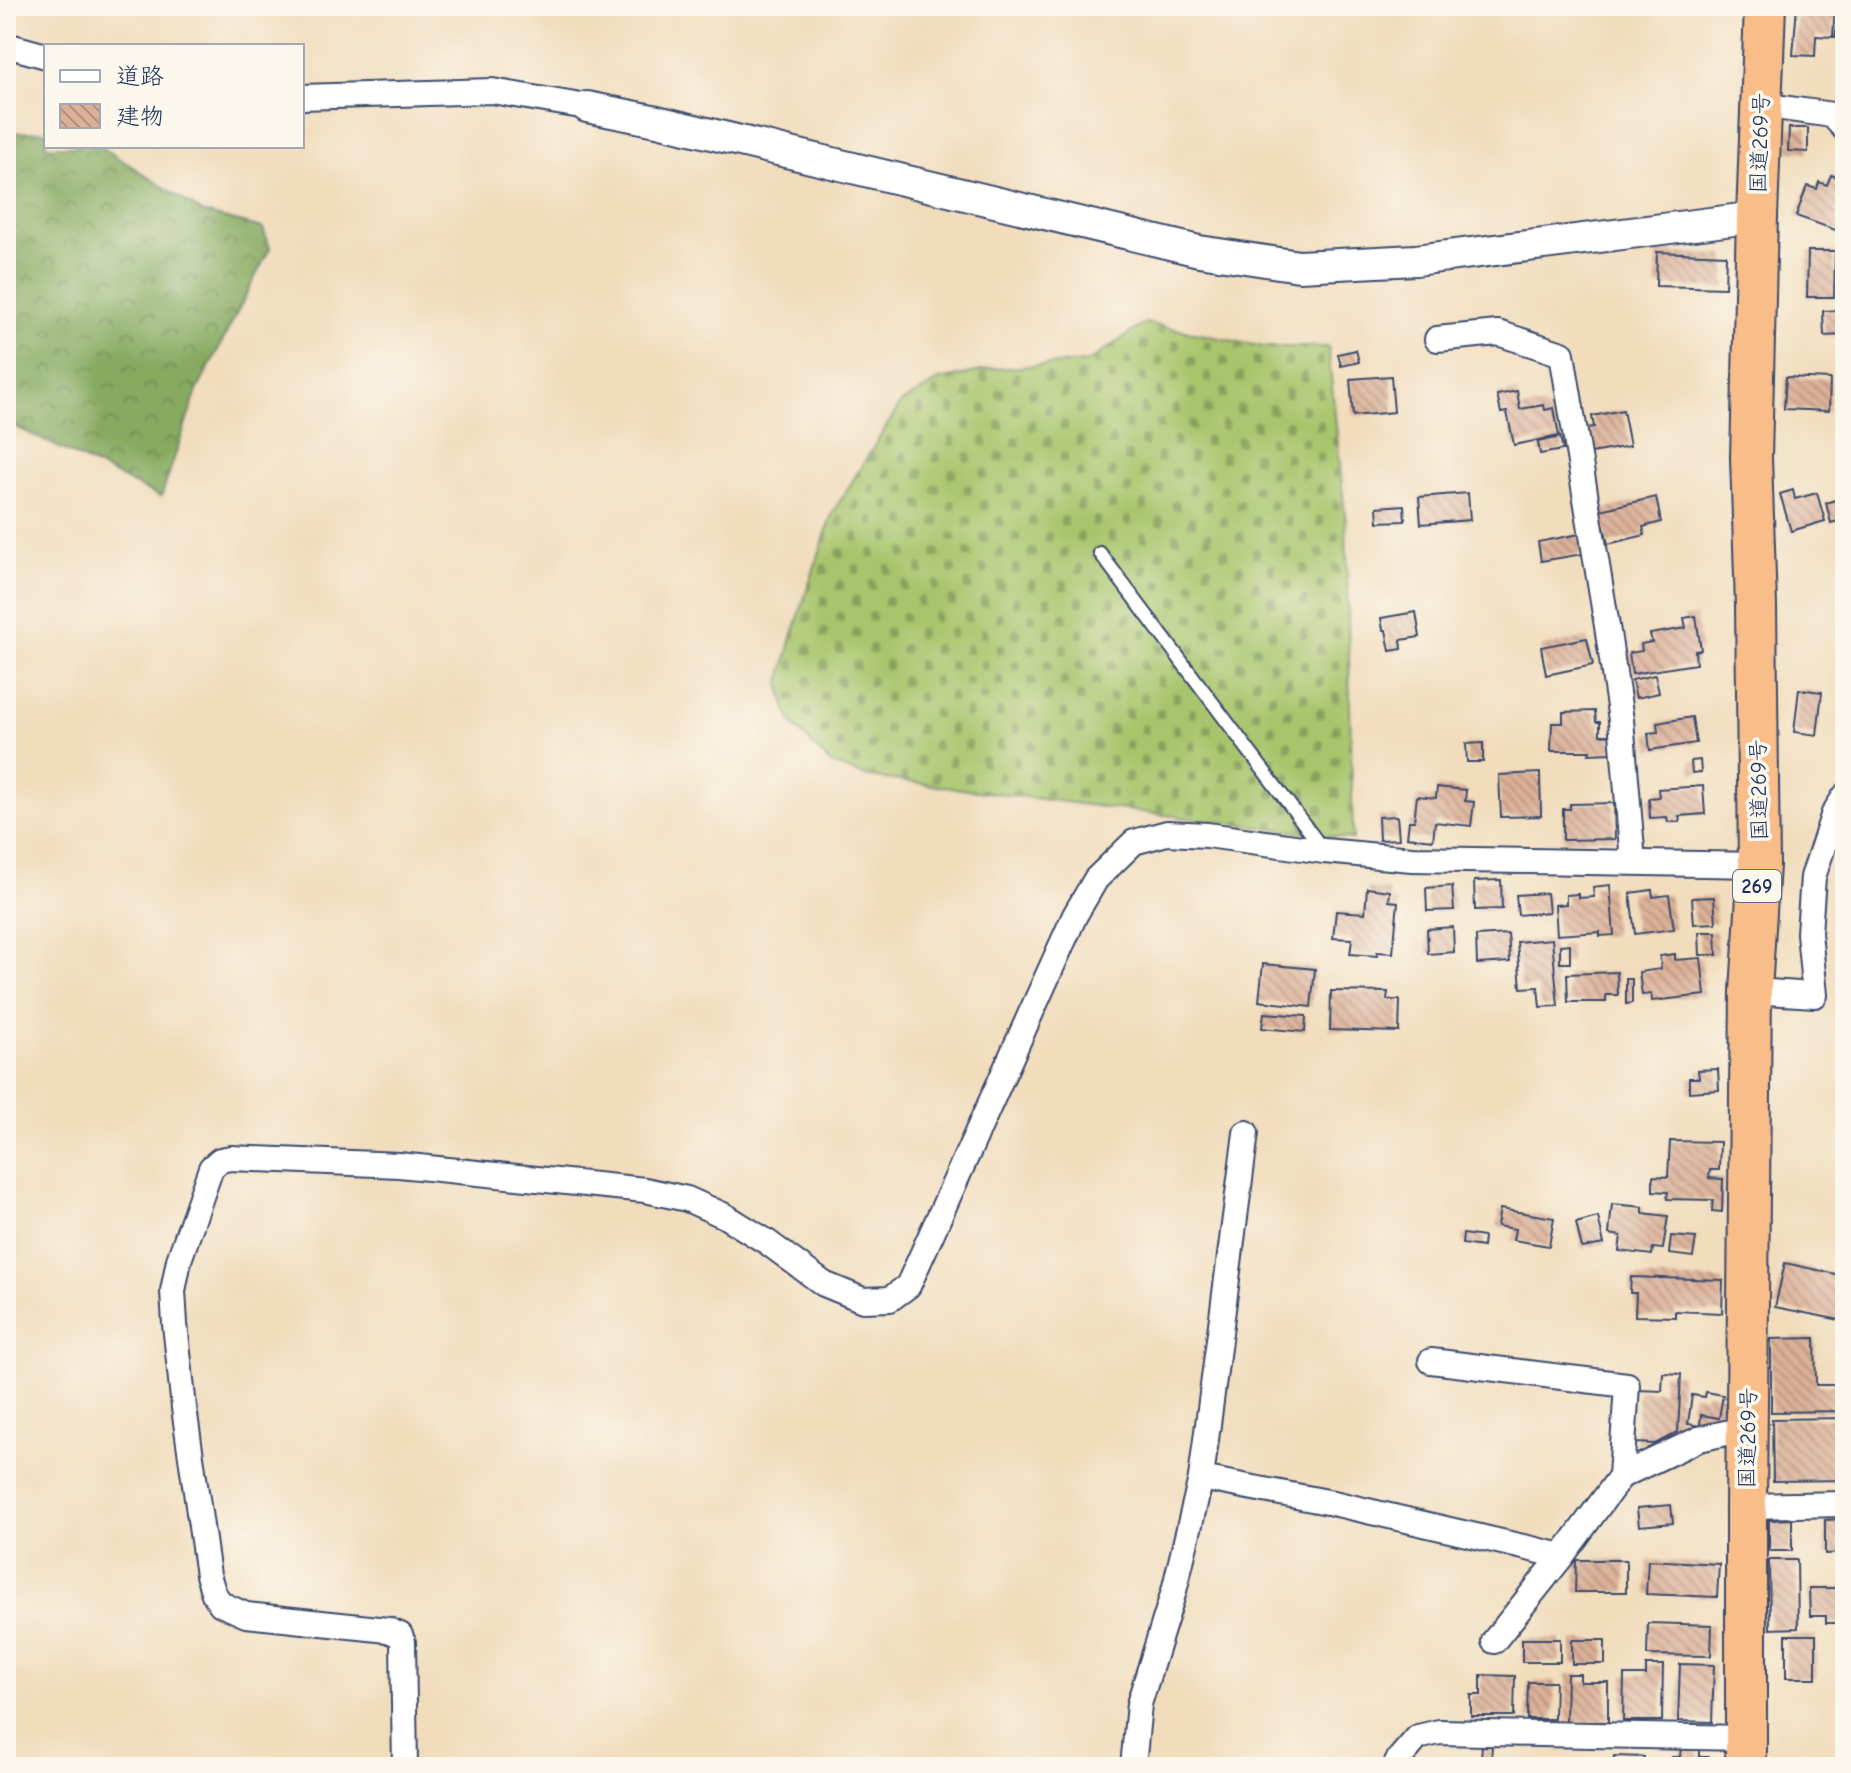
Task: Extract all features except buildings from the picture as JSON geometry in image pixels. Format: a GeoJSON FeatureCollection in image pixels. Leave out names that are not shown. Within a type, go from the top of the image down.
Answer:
{"type":"FeatureCollection","features":[{"type":"Feature","properties":{"kind":"highway","name":"国道269号"},"geometry":{"type":"LineString","coordinates":[[1745,1752],[1751,991],[1759,865],[1751,458],[1765,6]]}},
{"type":"Feature","properties":{"kind":"street"},"geometry":{"type":"LineString","coordinates":[[6,45],[44,55]]}},
{"type":"Feature","properties":{"kind":"street"},"geometry":{"type":"LineString","coordinates":[[304,97],[492,91],[587,107],[657,121],[1199,251],[1299,266],[1416,260],[1757,217]]}},
{"type":"Feature","properties":{"kind":"street"},"geometry":{"type":"LineString","coordinates":[[1761,105],[1832,115],[1845,129]]}},
{"type":"Feature","properties":{"kind":"street"},"geometry":{"type":"LineString","coordinates":[[1437,339],[1498,333],[1562,354],[1621,720],[1633,862]]}},
{"type":"Feature","properties":{"kind":"street"},"geometry":{"type":"LineString","coordinates":[[1751,991],[1815,995],[1809,933],[1813,877],[1834,813],[1845,796]]}},
{"type":"Feature","properties":{"kind":"street"},"geometry":{"type":"LineString","coordinates":[[405,1767],[403,1642],[400,1635],[388,1630],[246,1615],[221,1604],[208,1575],[184,1408],[173,1291],[179,1260],[211,1168],[220,1160],[399,1165],[645,1190],[687,1199],[725,1216],[824,1284],[863,1300],[890,1299],[908,1286],[1075,915],[1096,879],[1134,842],[1167,833],[1412,859],[1759,865]]}},
{"type":"Feature","properties":{"kind":"street"},"geometry":{"type":"LineString","coordinates":[[1133,1767],[1139,1704],[1174,1591],[1201,1478],[1246,1133]]}},
{"type":"Feature","properties":{"kind":"street"},"geometry":{"type":"LineString","coordinates":[[1431,1361],[1627,1385],[1621,1476]]}},
{"type":"Feature","properties":{"kind":"street"},"geometry":{"type":"LineString","coordinates":[[1494,1641],[1621,1476],[1699,1439],[1748,1428]]}},
{"type":"Feature","properties":{"kind":"street"},"geometry":{"type":"LineString","coordinates":[[1201,1478],[1333,1503],[1562,1556]]}},
{"type":"Feature","properties":{"kind":"street"},"geometry":{"type":"LineString","coordinates":[[1746,1506],[1845,1504]]}},
{"type":"Feature","properties":{"kind":"street"},"geometry":{"type":"LineString","coordinates":[[1395,1767],[1418,1737],[1439,1732],[1745,1752]]}},
{"type":"Feature","properties":{"kind":"lane"},"geometry":{"type":"LineString","coordinates":[[1100,553],[1324,851]]}},
{"type":"Feature","properties":{"kind":"green space"},"geometry":{"type":"Polygon","coordinates":[[[44,131],[44,148],[103,148],[204,213],[263,228],[270,248],[197,391],[161,497],[6,422],[6,144],[12,133],[44,131]]]}},
{"type":"Feature","properties":{"kind":"green space"},"geometry":{"type":"Polygon","coordinates":[[[1145,323],[1264,347],[1328,347],[1346,525],[1353,839],[869,777],[831,764],[794,726],[786,710],[780,683],[832,514],[901,403],[940,380],[990,369],[1088,362],[1145,323]]]}}]}
